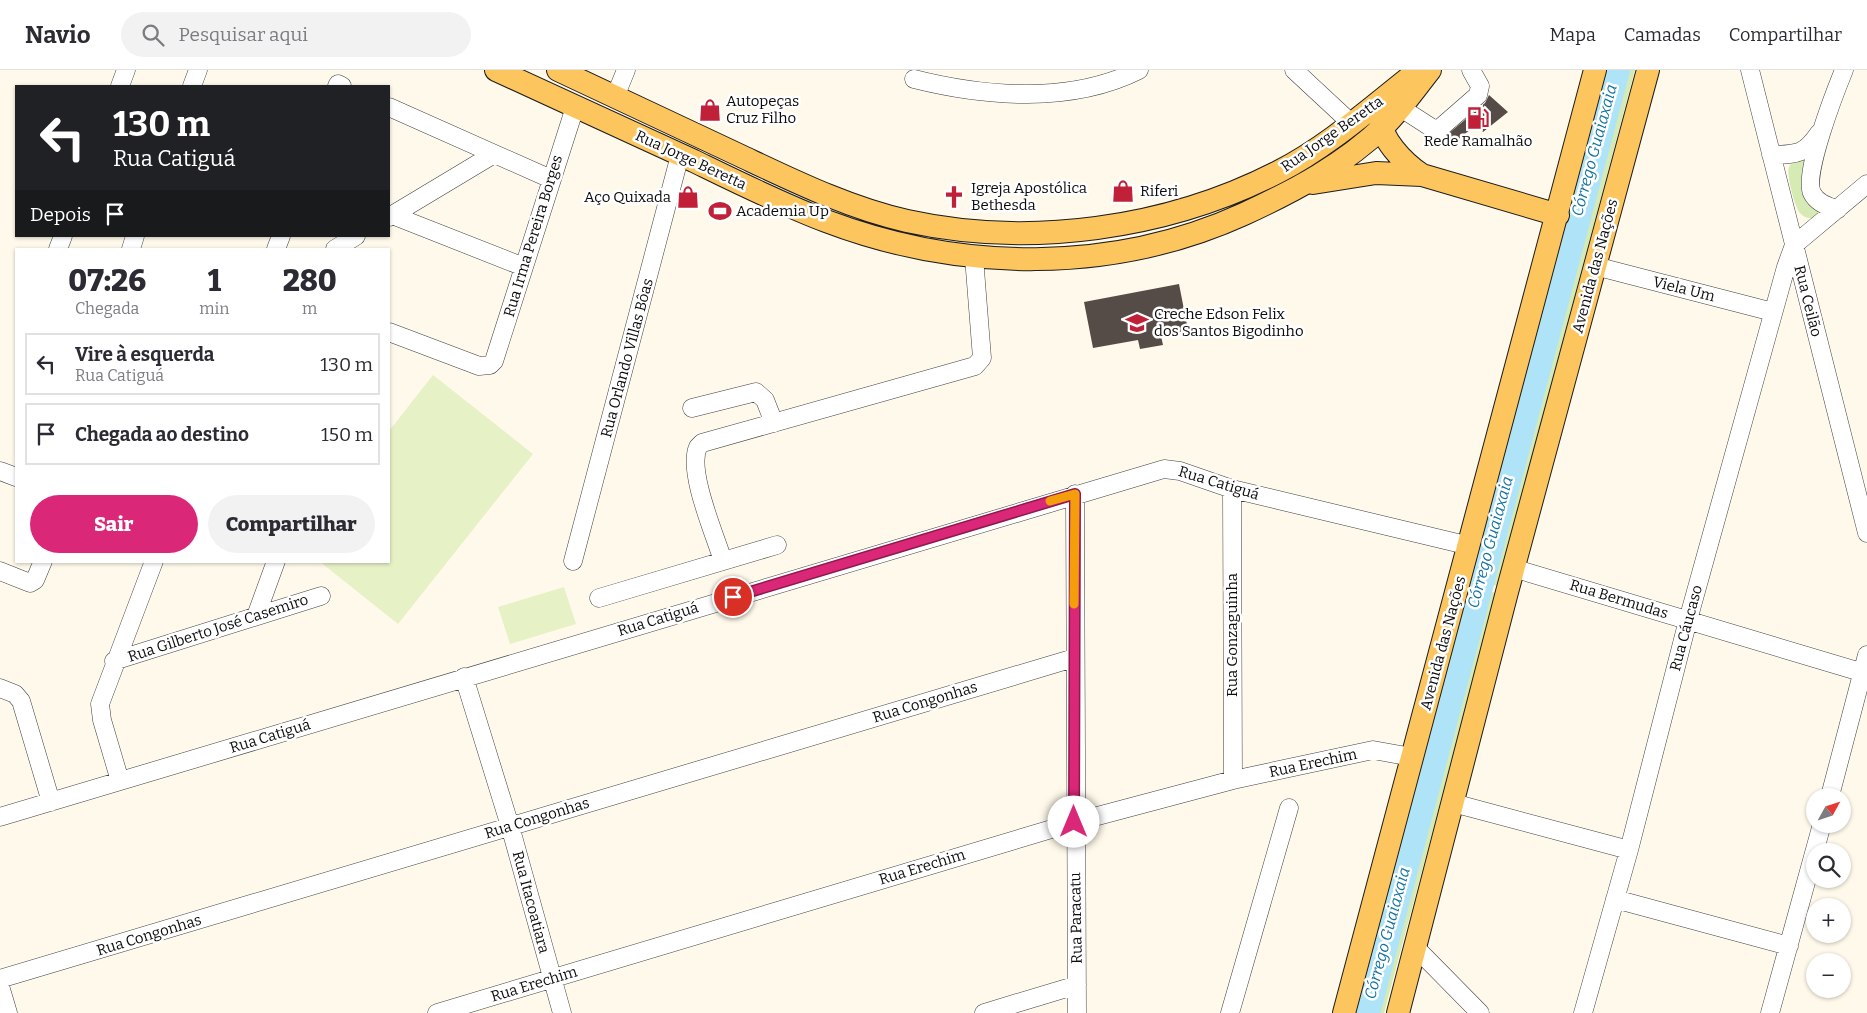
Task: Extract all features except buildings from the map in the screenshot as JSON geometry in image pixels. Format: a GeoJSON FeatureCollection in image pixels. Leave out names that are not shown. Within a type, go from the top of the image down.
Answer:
{"type":"FeatureCollection","features":[{"type":"Feature","properties":{"kind":"main road","name":"Rua Jorge Beretta"},"geometry":{"type":"LineString","coordinates":[[496,70],[789,206],[842,227],[942,254],[1025,260],[1067,258],[1149,245],[1229,221],[1303,185],[1352,152],[1383,127],[1401,108],[1430,70]]}},
{"type":"Feature","properties":{"kind":"main road","name":"Rua Jorge Beretta"},"geometry":{"type":"LineString","coordinates":[[558,70],[794,181],[868,209],[907,221],[986,231],[1026,233],[1105,226],[1144,219],[1219,198],[1280,171],[1304,157],[1419,70]]}},
{"type":"Feature","properties":{"kind":"main road"},"geometry":{"type":"LineString","coordinates":[[1422,175],[1399,156],[1383,127],[1382,112],[1424,70]]}},
{"type":"Feature","properties":{"kind":"main road","name":"Avenida das Nações"},"geometry":{"type":"LineString","coordinates":[[1344,1013],[1470,546],[1595,70]]}},
{"type":"Feature","properties":{"kind":"main road","name":"Avenida das Nações"},"geometry":{"type":"LineString","coordinates":[[1398,1013],[1513,568],[1648,70]]}},
{"type":"Feature","properties":{"kind":"main road"},"geometry":{"type":"LineString","coordinates":[[1303,185],[1376,173],[1422,175],[1558,214]]}},
{"type":"Feature","properties":{"kind":"street"},"geometry":{"type":"LineString","coordinates":[[120,85],[126,70]]}},
{"type":"Feature","properties":{"kind":"street"},"geometry":{"type":"LineString","coordinates":[[192,85],[198,70]]}},
{"type":"Feature","properties":{"kind":"street"},"geometry":{"type":"LineString","coordinates":[[615,97],[626,70]]}},
{"type":"Feature","properties":{"kind":"street"},"geometry":{"type":"LineString","coordinates":[[914,79],[967,90],[1047,93],[1092,87],[1139,70]]}},
{"type":"Feature","properties":{"kind":"street"},"geometry":{"type":"LineString","coordinates":[[1294,70],[1351,123]]}},
{"type":"Feature","properties":{"kind":"street"},"geometry":{"type":"LineString","coordinates":[[1401,108],[1432,128],[1439,129],[1478,95],[1480,86],[1471,70]]}},
{"type":"Feature","properties":{"kind":"street","name":"Rua Ceilão"},"geometry":{"type":"LineString","coordinates":[[1750,70],[1867,532]]}},
{"type":"Feature","properties":{"kind":"street"},"geometry":{"type":"LineString","coordinates":[[1838,209],[1821,203],[1815,198],[1810,187],[1820,133],[1844,70]]}},
{"type":"Feature","properties":{"kind":"street"},"geometry":{"type":"LineString","coordinates":[[390,107],[551,178]]}},
{"type":"Feature","properties":{"kind":"street","name":"Rua Irma Pereira Borges"},"geometry":{"type":"LineString","coordinates":[[390,332],[479,366],[490,365],[497,355],[551,178],[575,107]]}},
{"type":"Feature","properties":{"kind":"street"},"geometry":{"type":"LineString","coordinates":[[1771,155],[1802,152],[1811,145],[1820,133]]}},
{"type":"Feature","properties":{"kind":"street"},"geometry":{"type":"LineString","coordinates":[[390,216],[494,154]]}},
{"type":"Feature","properties":{"kind":"street","name":"Rua Orlando Villas Bôas"},"geometry":{"type":"LineString","coordinates":[[573,561],[680,155]]}},
{"type":"Feature","properties":{"kind":"street"},"geometry":{"type":"LineString","coordinates":[[1794,245],[1867,184]]}},
{"type":"Feature","properties":{"kind":"street"},"geometry":{"type":"LineString","coordinates":[[390,216],[524,267]]}},
{"type":"Feature","properties":{"kind":"street"},"geometry":{"type":"LineString","coordinates":[[337,248],[354,237]]}},
{"type":"Feature","properties":{"kind":"street","name":"Rua Cáucaso"},"geometry":{"type":"LineString","coordinates":[[1584,1013],[1629,850],[1688,620],[1773,312],[1794,245]]}},
{"type":"Feature","properties":{"kind":"street"},"geometry":{"type":"LineString","coordinates":[[722,561],[698,480],[696,452],[702,443],[959,371],[979,363],[982,358],[974,257]]}},
{"type":"Feature","properties":{"kind":"street","name":"Viela Um"},"geometry":{"type":"LineString","coordinates":[[1595,266],[1773,312]]}},
{"type":"Feature","properties":{"kind":"street"},"geometry":{"type":"LineString","coordinates":[[692,408],[756,392],[765,400],[774,423]]}},
{"type":"Feature","properties":{"kind":"street","name":"Rua Catiguá"},"geometry":{"type":"LineString","coordinates":[[0,817],[1075,494],[1164,469],[1180,470],[1232,489],[1470,546]]}},
{"type":"Feature","properties":{"kind":"street"},"geometry":{"type":"LineString","coordinates":[[0,471],[15,478]]}},
{"type":"Feature","properties":{"kind":"street","name":"Rua Gonzaguinha"},"geometry":{"type":"LineString","coordinates":[[1232,489],[1232,780]]}},
{"type":"Feature","properties":{"kind":"street","name":"Rua Paracatu"},"geometry":{"type":"LineString","coordinates":[[1075,494],[1074,822],[1076,1013]]}},
{"type":"Feature","properties":{"kind":"street"},"geometry":{"type":"LineString","coordinates":[[599,598],[777,545]]}},
{"type":"Feature","properties":{"kind":"street"},"geometry":{"type":"LineString","coordinates":[[0,571],[30,582],[36,580],[42,563]]}},
{"type":"Feature","properties":{"kind":"street"},"geometry":{"type":"LineString","coordinates":[[120,781],[100,712],[100,704],[114,661],[153,563]]}},
{"type":"Feature","properties":{"kind":"street"},"geometry":{"type":"LineString","coordinates":[[256,616],[275,563]]}},
{"type":"Feature","properties":{"kind":"street","name":"Rua Bermudas"},"geometry":{"type":"LineString","coordinates":[[1513,568],[1865,674]]}},
{"type":"Feature","properties":{"kind":"street","name":"Rua Gilberto José Casemiro"},"geometry":{"type":"LineString","coordinates":[[114,661],[321,596]]}},
{"type":"Feature","properties":{"kind":"street"},"geometry":{"type":"LineString","coordinates":[[1832,788],[1865,674],[1867,655]]}},
{"type":"Feature","properties":{"kind":"street","name":"Rua Congonhas"},"geometry":{"type":"LineString","coordinates":[[0,979],[1074,658]]}},
{"type":"Feature","properties":{"kind":"street","name":"Rua Itacoatiara"},"geometry":{"type":"LineString","coordinates":[[464,677],[510,826],[562,1013]]}},
{"type":"Feature","properties":{"kind":"street"},"geometry":{"type":"LineString","coordinates":[[0,688],[15,694],[21,701],[51,802]]}},
{"type":"Feature","properties":{"kind":"street","name":"Rua Erechim"},"geometry":{"type":"LineString","coordinates":[[437,1013],[1074,822],[1232,780],[1373,750],[1412,757]]}},
{"type":"Feature","properties":{"kind":"street"},"geometry":{"type":"LineString","coordinates":[[1452,803],[1629,850]]}},
{"type":"Feature","properties":{"kind":"street"},"geometry":{"type":"LineString","coordinates":[[1230,1013],[1289,808]]}},
{"type":"Feature","properties":{"kind":"street"},"geometry":{"type":"LineString","coordinates":[[1770,1013],[1820,833]]}},
{"type":"Feature","properties":{"kind":"street"},"geometry":{"type":"LineString","coordinates":[[1615,899],[1789,946]]}},
{"type":"Feature","properties":{"kind":"street"},"geometry":{"type":"LineString","coordinates":[[1416,948],[1480,1013]]}},
{"type":"Feature","properties":{"kind":"street"},"geometry":{"type":"LineString","coordinates":[[984,1013],[1077,985]]}},
{"type":"Feature","properties":{"kind":"street"},"geometry":{"type":"LineString","coordinates":[[0,986],[8,1013]]}},
{"type":"Feature","properties":{"kind":"green space"},"geometry":{"type":"Polygon","coordinates":[[[1622,70],[1635,70],[1497,586],[1486,583],[1622,70]]]}},
{"type":"Feature","properties":{"kind":"green space"},"geometry":{"type":"Polygon","coordinates":[[[1805,157],[1822,209],[1818,216],[1811,218],[1804,216],[1798,210],[1788,171],[1790,165],[1796,160],[1805,157]]]}},
{"type":"Feature","properties":{"kind":"green space"},"geometry":{"type":"Polygon","coordinates":[[[433,375],[533,454],[398,624],[322,563],[390,563],[390,430],[433,375]]]}},
{"type":"Feature","properties":{"kind":"green space"},"geometry":{"type":"Polygon","coordinates":[[[564,587],[576,624],[510,644],[498,607],[564,587]]]}},
{"type":"Feature","properties":{"kind":"green space"},"geometry":{"type":"Polygon","coordinates":[[[1484,590],[1496,593],[1384,1013],[1372,1013],[1484,590]]]}},
{"type":"Feature","properties":{"kind":"waterway","name":"Córrego Guaiaxaia"},"geometry":{"type":"LineString","coordinates":[[1365,1013],[1615,70]]}},
{"type":"Feature","properties":{"kind":"slow traffic"},"geometry":{"type":"LineString","coordinates":[[1050,501],[1075,494],[1074,604]]}},
{"type":"Feature","properties":{"kind":"place","name":"Autopeças Cruz Filho"},"geometry":{"type":"Point","coordinates":[710,110]}},
{"type":"Feature","properties":{"kind":"place","name":"Rede Ramalhão"},"geometry":{"type":"Point","coordinates":[1478,118]}},
{"type":"Feature","properties":{"kind":"place","name":"Riferi"},"geometry":{"type":"Point","coordinates":[1123,191]}},
{"type":"Feature","properties":{"kind":"place","name":"Aço Quixada"},"geometry":{"type":"Point","coordinates":[688,197]}},
{"type":"Feature","properties":{"kind":"place","name":"Igreja Apostólica Bethesda"},"geometry":{"type":"Point","coordinates":[954,197]}},
{"type":"Feature","properties":{"kind":"place","name":"Academia Up"},"geometry":{"type":"Point","coordinates":[720,211]}},
{"type":"Feature","properties":{"kind":"place","name":"Creche Edson Felix dos Santos Bigodinho"},"geometry":{"type":"Point","coordinates":[1137,323]}},
{"type":"Feature","properties":{"kind":"route"},"geometry":{"type":"LineString","coordinates":[[733,597],[1075,494],[1074,822]]}}]}
